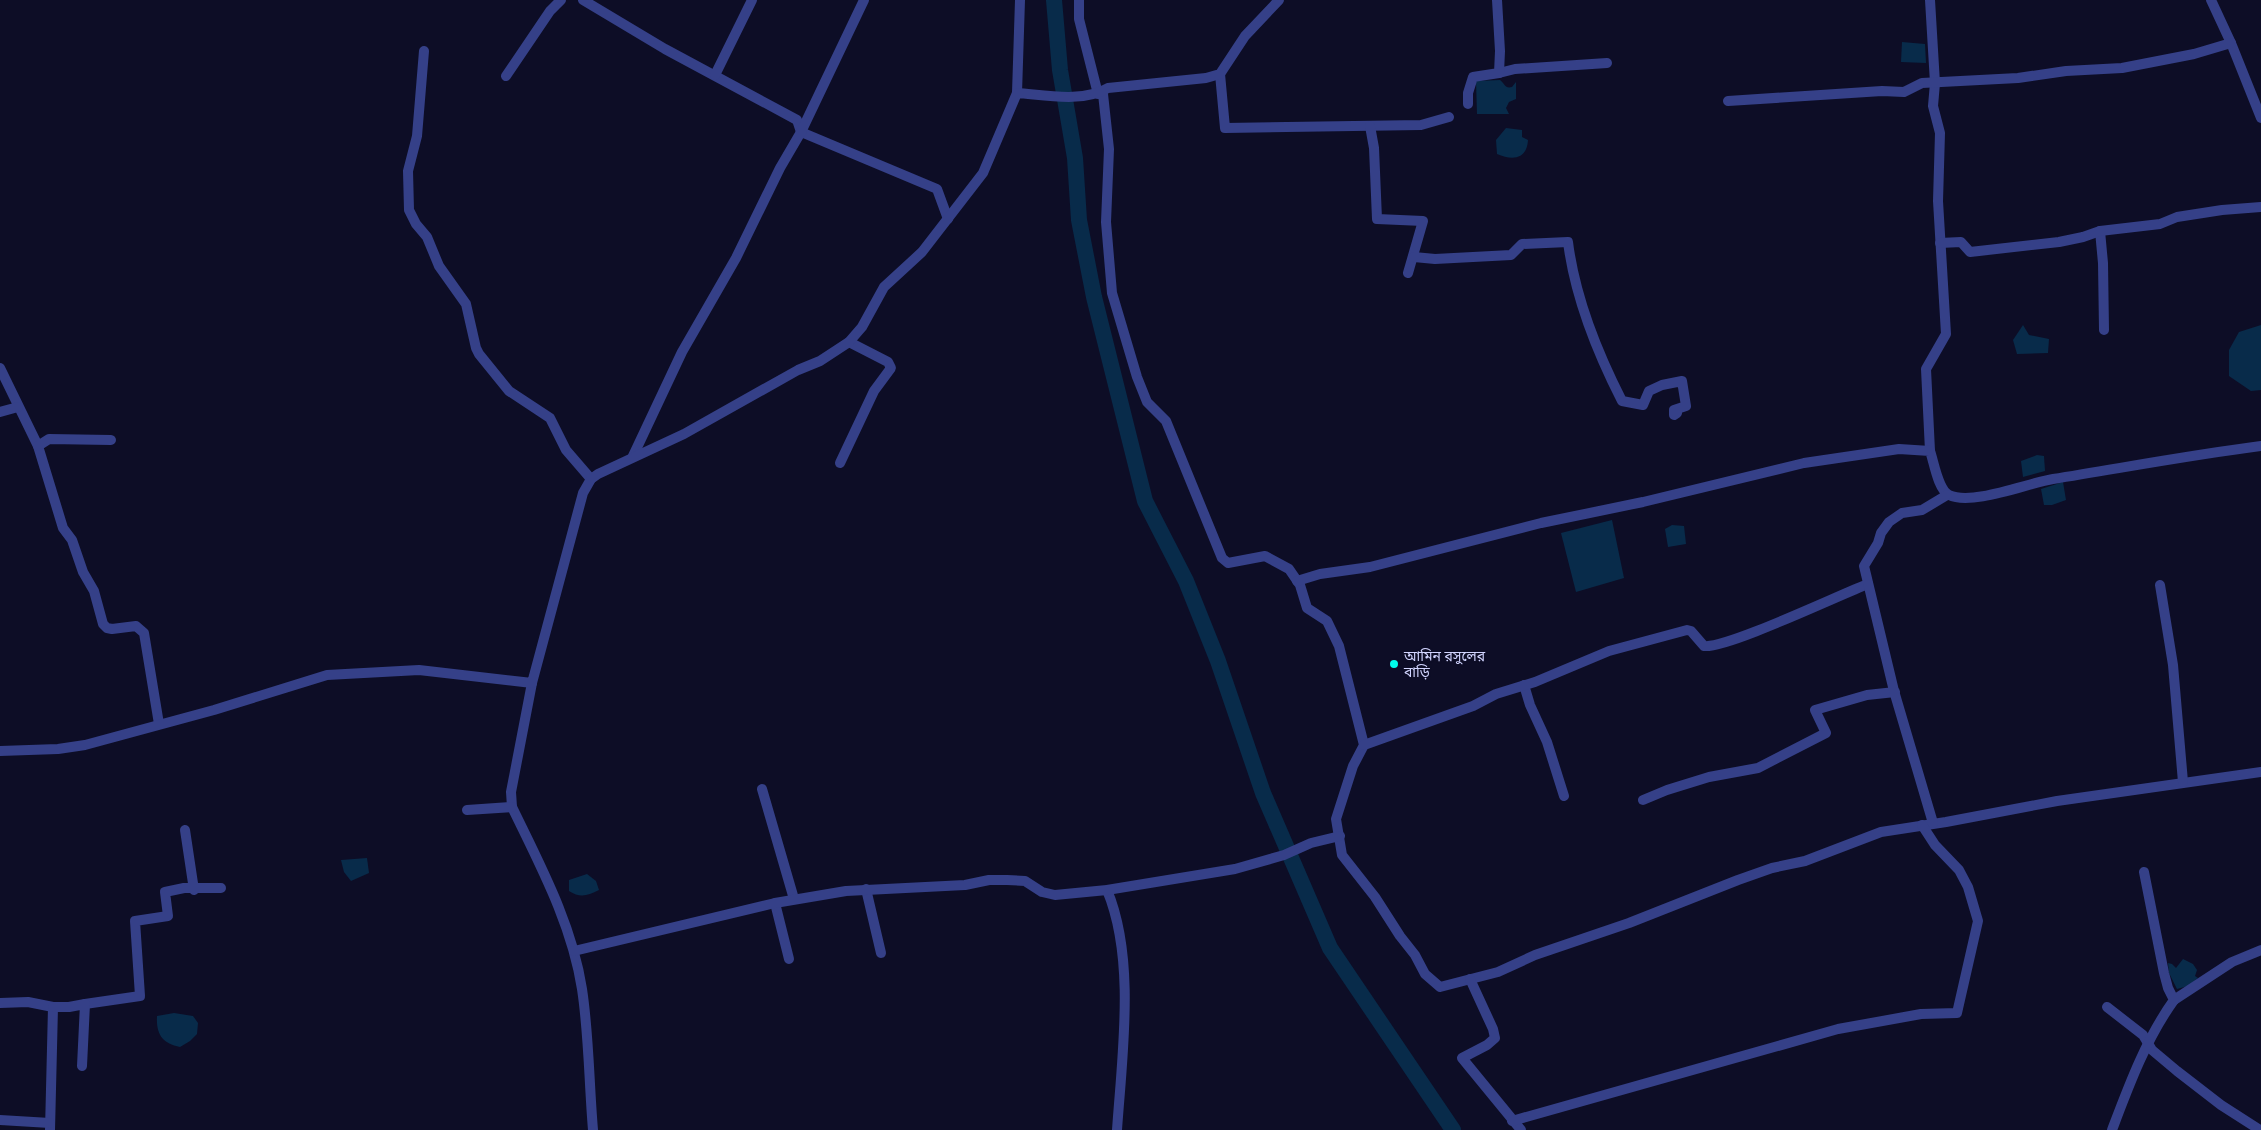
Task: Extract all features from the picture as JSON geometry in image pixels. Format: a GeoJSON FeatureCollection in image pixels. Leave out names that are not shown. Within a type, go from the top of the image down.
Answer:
{"type":"FeatureCollection","features":[{"type":"Feature","properties":{"kind":"street"},"geometry":{"type":"LineString","coordinates":[[506,76],[550,11],[561,0]]}},
{"type":"Feature","properties":{"kind":"street"},"geometry":{"type":"LineString","coordinates":[[583,0],[665,49],[797,120],[801,132],[937,189],[948,219]]}},
{"type":"Feature","properties":{"kind":"street"},"geometry":{"type":"LineString","coordinates":[[715,75],[752,0]]}},
{"type":"Feature","properties":{"kind":"street"},"geometry":{"type":"LineString","coordinates":[[633,456],[682,352],[736,258],[780,168],[801,132],[864,0]]}},
{"type":"Feature","properties":{"kind":"street"},"geometry":{"type":"LineString","coordinates":[[593,1130],[582,988],[574,951],[554,898],[512,807],[511,792],[532,683],[568,542],[583,494],[591,479],[633,456],[684,434],[798,370],[820,361],[849,342],[862,327],[884,287],[922,252],[983,173],[1017,93],[1020,0]]}},
{"type":"Feature","properties":{"kind":"street"},"geometry":{"type":"LineString","coordinates":[[1079,0],[1079,19],[1098,94]]}},
{"type":"Feature","properties":{"kind":"street"},"geometry":{"type":"LineString","coordinates":[[1279,0],[1245,36],[1220,74],[1225,128],[1421,125],[1449,117]]}},
{"type":"Feature","properties":{"kind":"street"},"geometry":{"type":"LineString","coordinates":[[1497,0],[1500,51],[1499,72]]}},
{"type":"Feature","properties":{"kind":"street"},"geometry":{"type":"LineString","coordinates":[[1930,0],[1935,83],[1933,106],[1940,132],[1938,201],[1946,334],[1926,369],[1930,451],[1940,487],[1947,495],[1955,497],[1988,496],[2052,479],[2261,446]]}},
{"type":"Feature","properties":{"kind":"street"},"geometry":{"type":"LineString","coordinates":[[2211,0],[2231,43],[2261,118]]}},
{"type":"Feature","properties":{"kind":"street"},"geometry":{"type":"LineString","coordinates":[[1728,101],[1882,91],[1904,92],[1922,83],[2018,78],[2066,71],[2122,68],[2194,54],[2231,43]]}},
{"type":"Feature","properties":{"kind":"street"},"geometry":{"type":"LineString","coordinates":[[424,51],[417,136],[408,171],[410,210],[416,224],[427,237],[439,266],[466,304],[479,354],[509,391],[550,418],[566,450],[591,479]]}},
{"type":"Feature","properties":{"kind":"street"},"geometry":{"type":"LineString","coordinates":[[1468,104],[1468,92],[1473,77],[1515,69],[1607,63]]}},
{"type":"Feature","properties":{"kind":"street"},"geometry":{"type":"LineString","coordinates":[[1098,94],[1108,88],[1206,78],[1220,74]]}},
{"type":"Feature","properties":{"kind":"street"},"geometry":{"type":"LineString","coordinates":[[1017,93],[1057,96],[1103,94],[1107,130],[1106,222],[1112,293],[1137,376],[1148,402],[1166,422],[1222,558],[1228,563],[1265,556],[1290,569],[1297,581],[1307,608],[1326,621],[1339,646],[1364,745],[1353,766],[1336,819],[1342,855],[1375,897],[1400,936],[1416,955],[1425,974],[1440,987],[1498,972],[1534,955],[1629,923],[1772,868],[1805,860],[1881,832],[2057,801],[2261,772]]}},
{"type":"Feature","properties":{"kind":"street"},"geometry":{"type":"LineString","coordinates":[[1370,126],[1374,148],[1377,219],[1422,220],[1414,257],[1408,273]]}},
{"type":"Feature","properties":{"kind":"street"},"geometry":{"type":"LineString","coordinates":[[1940,243],[1961,242],[1970,252],[2059,242],[2100,231],[2160,224],[2177,217],[2261,207]]}},
{"type":"Feature","properties":{"kind":"street"},"geometry":{"type":"LineString","coordinates":[[2100,231],[2103,263],[2104,330]]}},
{"type":"Feature","properties":{"kind":"street"},"geometry":{"type":"LineString","coordinates":[[1414,257],[1434,259],[1511,255],[1522,244],[1568,242],[1580,300],[1597,347],[1622,401],[1643,404],[1648,391],[1662,385],[1682,381],[1686,406],[1674,410],[1674,414],[1677,413]]}},
{"type":"Feature","properties":{"kind":"street"},"geometry":{"type":"LineString","coordinates":[[840,462],[874,391],[891,368],[888,362],[849,342]]}},
{"type":"Feature","properties":{"kind":"street"},"geometry":{"type":"LineString","coordinates":[[0,368],[38,446],[63,528],[72,540],[83,572],[94,591],[103,624],[107,628],[112,629],[136,626],[144,633],[159,724]]}},
{"type":"Feature","properties":{"kind":"street"},"geometry":{"type":"LineString","coordinates":[[0,412],[18,406]]}},
{"type":"Feature","properties":{"kind":"street"},"geometry":{"type":"LineString","coordinates":[[38,446],[49,439],[111,440]]}},
{"type":"Feature","properties":{"kind":"street"},"geometry":{"type":"LineString","coordinates":[[1297,581],[1320,574],[1370,567],[1523,527],[1643,502],[1804,463],[1899,449],[1930,451]]}},
{"type":"Feature","properties":{"kind":"street"},"geometry":{"type":"LineString","coordinates":[[1933,823],[1895,692],[1864,566],[1878,543],[1881,532],[1889,522],[1902,513],[1922,510],[1947,495]]}},
{"type":"Feature","properties":{"kind":"street"},"geometry":{"type":"LineString","coordinates":[[1364,745],[1473,706],[1496,694],[1609,652],[1687,630],[1691,631],[1704,646],[1709,647],[1735,640],[1868,584]]}},
{"type":"Feature","properties":{"kind":"street"},"geometry":{"type":"LineString","coordinates":[[2160,585],[2173,665],[2184,782]]}},
{"type":"Feature","properties":{"kind":"street"},"geometry":{"type":"LineString","coordinates":[[0,751],[85,746],[327,675],[419,670],[532,683]]}},
{"type":"Feature","properties":{"kind":"street"},"geometry":{"type":"LineString","coordinates":[[1524,685],[1534,714],[1547,742],[1564,796]]}},
{"type":"Feature","properties":{"kind":"street"},"geometry":{"type":"LineString","coordinates":[[1643,800],[1709,777],[1758,768],[1826,733],[1815,710],[1867,694],[1895,692]]}},
{"type":"Feature","properties":{"kind":"street"},"geometry":{"type":"LineString","coordinates":[[762,789],[794,899]]}},
{"type":"Feature","properties":{"kind":"street"},"geometry":{"type":"LineString","coordinates":[[467,810],[512,807]]}},
{"type":"Feature","properties":{"kind":"street"},"geometry":{"type":"LineString","coordinates":[[1512,1121],[1838,1030],[1921,1014],[1957,1013],[1978,921],[1968,888],[1959,870],[1936,845],[1922,825]]}},
{"type":"Feature","properties":{"kind":"street"},"geometry":{"type":"LineString","coordinates":[[186,830],[194,890]]}},
{"type":"Feature","properties":{"kind":"street"},"geometry":{"type":"LineString","coordinates":[[574,951],[775,902],[866,889],[965,885],[989,880],[1007,880],[1025,881],[1042,892],[1055,895],[1107,890],[1235,869],[1284,855],[1311,843],[1340,836]]}},
{"type":"Feature","properties":{"kind":"street"},"geometry":{"type":"LineString","coordinates":[[2144,872],[2164,972],[2168,988],[2174,1000]]}},
{"type":"Feature","properties":{"kind":"street"},"geometry":{"type":"LineString","coordinates":[[0,1003],[28,1002],[53,1007],[69,1007],[140,996],[135,920],[168,916],[165,892],[184,888],[194,890],[221,888]]}},
{"type":"Feature","properties":{"kind":"street"},"geometry":{"type":"LineString","coordinates":[[866,889],[881,953]]}},
{"type":"Feature","properties":{"kind":"street"},"geometry":{"type":"LineString","coordinates":[[1107,890],[1116,913],[1121,942],[1124,997],[1123,1055],[1117,1130]]}},
{"type":"Feature","properties":{"kind":"street"},"geometry":{"type":"LineString","coordinates":[[775,902],[789,959]]}},
{"type":"Feature","properties":{"kind":"street"},"geometry":{"type":"LineString","coordinates":[[2112,1130],[2149,1043],[2160,1020],[2174,1000],[2232,962],[2261,950]]}},
{"type":"Feature","properties":{"kind":"street"},"geometry":{"type":"LineString","coordinates":[[1470,979],[1493,1029],[1494,1038],[1486,1045],[1462,1058],[1521,1130]]}},
{"type":"Feature","properties":{"kind":"street"},"geometry":{"type":"LineString","coordinates":[[82,1066],[84,1004]]}},
{"type":"Feature","properties":{"kind":"street"},"geometry":{"type":"LineString","coordinates":[[0,1120],[50,1127],[53,1007]]}},
{"type":"Feature","properties":{"kind":"street"},"geometry":{"type":"LineString","coordinates":[[2107,1007],[2144,1035],[2152,1050],[2177,1071],[2227,1109],[2260,1130]]}},
{"type":"Feature","properties":{"kind":"water"},"geometry":{"type":"Polygon","coordinates":[[[1902,42],[1925,44],[1926,63],[1901,62],[1902,42]]]}},
{"type":"Feature","properties":{"kind":"water"},"geometry":{"type":"Polygon","coordinates":[[[1500,80],[1508,87],[1512,87],[1516,82],[1516,99],[1509,102],[1506,108],[1509,114],[1477,114],[1476,81],[1500,80]]]}},
{"type":"Feature","properties":{"kind":"water"},"geometry":{"type":"Polygon","coordinates":[[[1506,128],[1522,130],[1522,137],[1528,140],[1525,151],[1518,157],[1514,158],[1497,154],[1496,140],[1506,128]]]}},
{"type":"Feature","properties":{"kind":"water"},"geometry":{"type":"Polygon","coordinates":[[[2023,325],[2029,335],[2049,339],[2048,353],[2017,354],[2013,340],[2023,325]]]}},
{"type":"Feature","properties":{"kind":"water"},"geometry":{"type":"Polygon","coordinates":[[[2261,325],[2261,390],[2251,391],[2229,376],[2229,350],[2239,332],[2261,325]]]}},
{"type":"Feature","properties":{"kind":"water"},"geometry":{"type":"Polygon","coordinates":[[[2037,455],[2044,456],[2045,471],[2023,477],[2021,461],[2037,455]]]}},
{"type":"Feature","properties":{"kind":"water"},"geometry":{"type":"Polygon","coordinates":[[[2063,482],[2066,500],[2052,505],[2044,505],[2041,489],[2063,482]]]}},
{"type":"Feature","properties":{"kind":"water"},"geometry":{"type":"Polygon","coordinates":[[[1612,520],[1624,578],[1576,592],[1561,533],[1612,520]]]}},
{"type":"Feature","properties":{"kind":"water"},"geometry":{"type":"Polygon","coordinates":[[[1672,525],[1684,526],[1686,544],[1668,547],[1665,529],[1672,525]]]}},
{"type":"Feature","properties":{"kind":"water"},"geometry":{"type":"Polygon","coordinates":[[[367,858],[369,873],[351,881],[344,872],[341,860],[367,858]]]}},
{"type":"Feature","properties":{"kind":"water"},"geometry":{"type":"Polygon","coordinates":[[[587,874],[596,881],[599,890],[584,895],[577,895],[569,891],[569,880],[587,874]]]}},
{"type":"Feature","properties":{"kind":"water"},"geometry":{"type":"Polygon","coordinates":[[[2183,959],[2193,964],[2197,970],[2195,976],[2198,978],[2188,986],[2177,989],[2169,973],[2168,963],[2176,968],[2183,959]]]}},
{"type":"Feature","properties":{"kind":"water"},"geometry":{"type":"Polygon","coordinates":[[[174,1013],[193,1016],[198,1023],[197,1034],[180,1047],[169,1043],[161,1037],[158,1028],[157,1016],[174,1013]]]}},
{"type":"Feature","properties":{"kind":"waterway"},"geometry":{"type":"LineString","coordinates":[[1054,0],[1060,70],[1075,158],[1079,220],[1094,297],[1145,501],[1186,581],[1218,661],[1263,793],[1330,948],[1453,1130]]}},
{"type":"Feature","properties":{"kind":"place","name":"আমিন রসুলের বাড়ি"},"geometry":{"type":"Point","coordinates":[1394,664]}}]}
